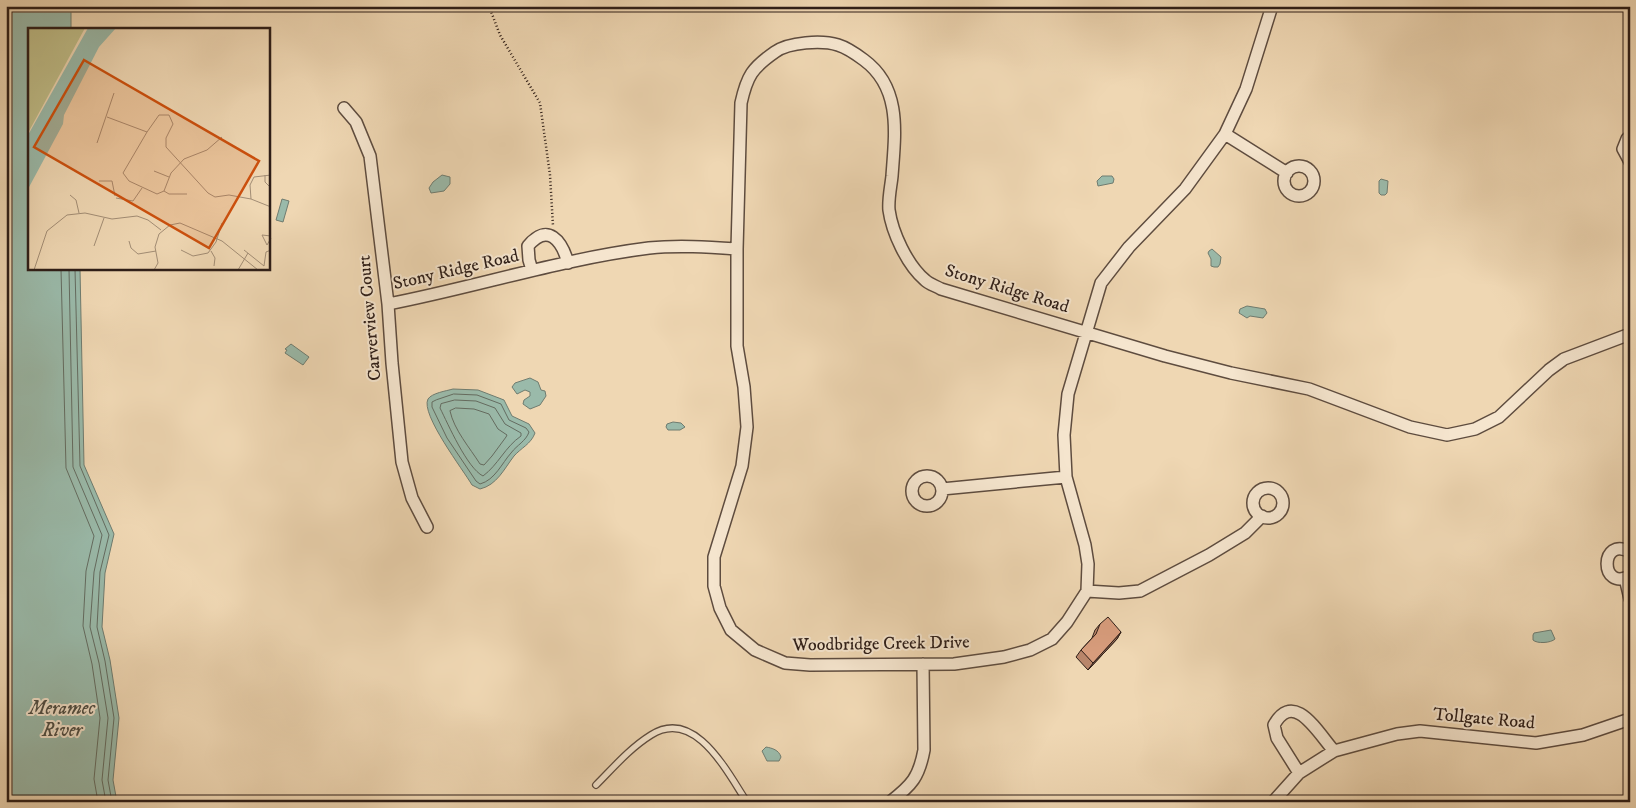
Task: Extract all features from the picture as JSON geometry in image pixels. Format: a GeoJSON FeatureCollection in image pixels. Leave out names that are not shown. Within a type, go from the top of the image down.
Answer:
{"type":"FeatureCollection","features":[{"type":"Feature","properties":{"kind":"street"},"geometry":{"type":"LineString","coordinates":[[1262,516],[1245,533],[1210,555],[1140,591],[1119,593],[1087,591],[1088,564],[1085,545],[1066,477],[1064,435],[1068,394],[1101,283],[1129,248],[1185,189],[1225,134],[1246,89],[1272,6]]}},
{"type":"Feature","properties":{"kind":"street","name":"Stony Ridge Road"},"geometry":{"type":"LineString","coordinates":[[388,304],[442,294],[532,270],[651,248],[693,246],[737,249],[741,104],[746,82],[756,67],[778,50],[816,42],[831,43],[844,47],[870,64],[881,75],[887,86],[894,112],[895,126],[889,209],[902,248],[925,280],[941,289],[1231,373],[1308,389],[1410,427],[1447,435],[1475,429],[1499,416],[1549,370],[1564,359],[1630,334]]}},
{"type":"Feature","properties":{"kind":"street","name":"Carverview Court"},"geometry":{"type":"LineString","coordinates":[[344,108],[356,122],[370,156],[388,304],[402,462],[412,498],[427,527]]}},
{"type":"Feature","properties":{"kind":"street"},"geometry":{"type":"LineString","coordinates":[[1225,134],[1287,173]]}},
{"type":"Feature","properties":{"kind":"street"},"geometry":{"type":"LineString","coordinates":[[1630,136],[1626,139],[1623,149],[1630,162]]}},
{"type":"Feature","properties":{"kind":"street","name":"Stony Ridge Road"},"geometry":{"type":"LineString","coordinates":[[532,270],[528,260],[528,246],[536,237],[546,234],[554,237]]}},
{"type":"Feature","properties":{"kind":"street"},"geometry":{"type":"LineString","coordinates":[[554,237],[562,246],[568,263]]}},
{"type":"Feature","properties":{"kind":"street","name":"Woodbridge Creek Drive"},"geometry":{"type":"LineString","coordinates":[[737,249],[737,346],[744,387],[747,427],[742,466],[714,557],[714,586],[720,608],[731,630],[755,650],[785,663],[954,664],[1004,657],[1030,650],[1052,639],[1067,622],[1087,591]]}},
{"type":"Feature","properties":{"kind":"street"},"geometry":{"type":"LineString","coordinates":[[942,489],[1066,477]]}},
{"type":"Feature","properties":{"kind":"street"},"geometry":{"type":"LineString","coordinates":[[1630,552],[1625,549],[1615,550],[1611,552],[1606,561],[1607,570],[1610,574],[1619,579],[1627,577],[1630,598]]}},
{"type":"Feature","properties":{"kind":"street"},"geometry":{"type":"LineString","coordinates":[[890,802],[911,785],[922,762],[924,750],[923,664]]}},
{"type":"Feature","properties":{"kind":"street"},"geometry":{"type":"LineString","coordinates":[[1299,773],[1277,738],[1274,725],[1279,716],[1284,712],[1289,710],[1300,712],[1334,751]]}},
{"type":"Feature","properties":{"kind":"street","name":"Tollgate Road"},"geometry":{"type":"LineString","coordinates":[[1273,802],[1299,773],[1334,751],[1397,734],[1420,731],[1536,743],[1584,735],[1630,719]]}},
{"type":"Feature","properties":{"kind":"lane"},"geometry":{"type":"LineString","coordinates":[[596,785],[652,734],[668,729],[684,729],[707,745],[747,802]]}},
{"type":"Feature","properties":{"kind":"path"},"geometry":{"type":"LineString","coordinates":[[490,6],[500,35],[540,103],[550,175],[554,237]]}},
{"type":"Feature","properties":{"kind":"water","name":"Meramec River"},"geometry":{"type":"Polygon","coordinates":[[[6,6],[71,6],[71,28],[28,28],[28,270],[80,270],[84,465],[114,534],[105,573],[102,627],[110,660],[119,718],[113,780],[117,802],[6,802],[6,6]]]}},
{"type":"Feature","properties":{"kind":"water"},"geometry":{"type":"Polygon","coordinates":[[[442,175],[450,177],[450,184],[444,191],[431,193],[429,188],[442,175]]]}},
{"type":"Feature","properties":{"kind":"water"},"geometry":{"type":"Polygon","coordinates":[[[1102,176],[1112,176],[1114,179],[1113,183],[1098,186],[1097,181],[1102,176]]]}},
{"type":"Feature","properties":{"kind":"water"},"geometry":{"type":"Polygon","coordinates":[[[1381,179],[1388,181],[1387,193],[1385,195],[1379,193],[1379,181],[1381,179]]]}},
{"type":"Feature","properties":{"kind":"water"},"geometry":{"type":"Polygon","coordinates":[[[282,199],[289,201],[283,222],[276,220],[282,199]]]}},
{"type":"Feature","properties":{"kind":"water"},"geometry":{"type":"Polygon","coordinates":[[[1212,249],[1221,257],[1218,267],[1211,266],[1211,259],[1208,253],[1212,249]]]}},
{"type":"Feature","properties":{"kind":"water"},"geometry":{"type":"Polygon","coordinates":[[[1247,306],[1265,309],[1267,313],[1263,318],[1250,316],[1247,318],[1239,313],[1240,309],[1247,306]]]}},
{"type":"Feature","properties":{"kind":"water"},"geometry":{"type":"Polygon","coordinates":[[[291,344],[309,357],[303,365],[285,353],[287,350],[285,349],[291,344]]]}},
{"type":"Feature","properties":{"kind":"water"},"geometry":{"type":"Polygon","coordinates":[[[530,378],[538,382],[541,390],[545,391],[546,396],[540,405],[530,409],[523,404],[524,400],[530,396],[530,392],[525,390],[517,394],[512,387],[515,383],[530,378]]]}},
{"type":"Feature","properties":{"kind":"water"},"geometry":{"type":"Polygon","coordinates":[[[453,389],[478,390],[504,400],[512,416],[529,424],[535,433],[496,480],[480,489],[472,485],[444,442],[430,417],[427,406],[428,399],[433,395],[453,389]]]}},
{"type":"Feature","properties":{"kind":"water"},"geometry":{"type":"Polygon","coordinates":[[[673,422],[681,423],[685,427],[680,430],[668,430],[667,424],[673,422]]]}},
{"type":"Feature","properties":{"kind":"water"},"geometry":{"type":"Polygon","coordinates":[[[1551,630],[1555,639],[1547,642],[1533,640],[1534,633],[1551,630]]]}},
{"type":"Feature","properties":{"kind":"water"},"geometry":{"type":"Polygon","coordinates":[[[766,747],[779,753],[781,757],[779,761],[767,761],[762,751],[766,747]]]}},
{"type":"Feature","properties":{"kind":"building"},"geometry":{"type":"Polygon","coordinates":[[[1108,617],[1121,632],[1093,663],[1081,650],[1096,634],[1100,624],[1108,617]]]}}]}
